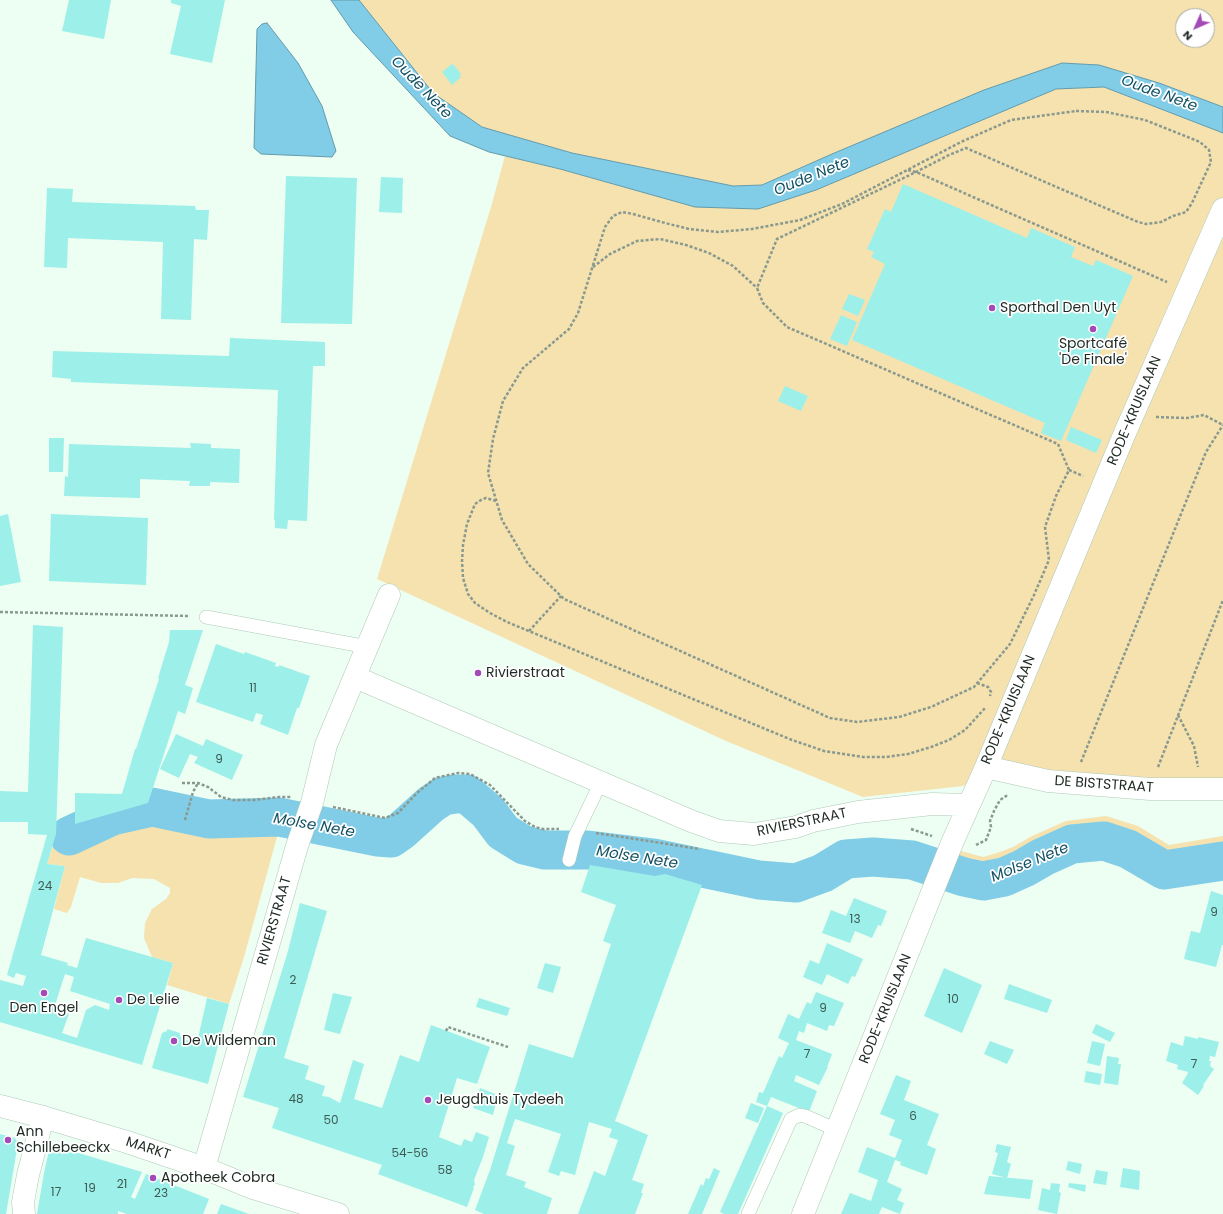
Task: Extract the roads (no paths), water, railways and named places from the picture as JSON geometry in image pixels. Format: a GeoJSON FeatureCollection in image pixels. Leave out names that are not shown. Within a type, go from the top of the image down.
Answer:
{"type":"FeatureCollection","features":[{"type":"Feature","properties":{"kind":"street","name":"RODE-KRUISLAAN"},"geometry":{"type":"LineString","coordinates":[[803,1214],[951,846],[986,767],[1135,410],[1223,209]]}},
{"type":"Feature","properties":{"kind":"street","name":"RIVIERSTRAAT"},"geometry":{"type":"LineString","coordinates":[[204,1168],[310,806],[326,745],[389,595]]}},
{"type":"Feature","properties":{"kind":"street","name":"RIVIERSTRAAT"},"geometry":{"type":"LineString","coordinates":[[354,677],[691,821],[719,831],[754,834],[796,827],[813,821],[858,812],[932,804],[969,805]]}},
{"type":"Feature","properties":{"kind":"street","name":"DE BISTSTRAAT"},"geometry":{"type":"LineString","coordinates":[[986,767],[1048,781],[1150,789],[1213,789]]}},
{"type":"Feature","properties":{"kind":"street","name":"MARKT"},"geometry":{"type":"LineString","coordinates":[[0,1106],[44,1117],[126,1142],[204,1168],[253,1188],[338,1214]]}},
{"type":"Feature","properties":{"kind":"street"},"geometry":{"type":"LineString","coordinates":[[24,1214],[23,1202],[28,1175],[44,1117]]}},
{"type":"Feature","properties":{"kind":"lane"},"geometry":{"type":"LineString","coordinates":[[206,617],[368,647]]}},
{"type":"Feature","properties":{"kind":"lane"},"geometry":{"type":"LineString","coordinates":[[569,860],[576,833],[601,782]]}},
{"type":"Feature","properties":{"kind":"lane"},"geometry":{"type":"LineString","coordinates":[[748,1214],[791,1119],[800,1115],[805,1116],[837,1130]]}},
{"type":"Feature","properties":{"kind":"water","name":"Oude Nete"},"geometry":{"type":"Polygon","coordinates":[[[331,0],[359,0],[433,93],[482,127],[572,153],[733,186],[762,185],[984,90],[1062,63],[1099,65],[1159,83],[1223,107],[1223,133],[1104,87],[1056,89],[816,190],[758,209],[695,207],[560,169],[489,152],[450,136],[353,32],[331,0]]]}},
{"type":"Feature","properties":{"kind":"water"},"geometry":{"type":"Polygon","coordinates":[[[267,23],[298,63],[322,106],[336,151],[332,157],[261,154],[254,148],[257,29],[262,24],[267,23]]]}},
{"type":"Feature","properties":{"kind":"waterway","name":"Molse Nete"},"geometry":{"type":"LineString","coordinates":[[69,836],[112,816],[152,807],[209,819],[279,817],[377,837],[391,838],[431,804],[443,796],[467,794],[488,812],[503,832],[524,845],[545,850],[588,850],[654,858],[759,880],[796,883],[823,873],[846,859],[873,857],[912,860],[964,877],[983,881],[1004,877],[1072,844],[1104,841],[1128,849],[1164,870],[1223,861]]}},
{"type":"Feature","properties":{"kind":"place","name":"Sporthal Den Uyt"},"geometry":{"type":"Point","coordinates":[992,308]}},
{"type":"Feature","properties":{"kind":"place","name":"Sportcafé 'De Finale'"},"geometry":{"type":"Point","coordinates":[1093,329]}},
{"type":"Feature","properties":{"kind":"place","name":"Rivierstraat"},"geometry":{"type":"Point","coordinates":[478,673]}},
{"type":"Feature","properties":{"kind":"place","name":"Den Engel"},"geometry":{"type":"Point","coordinates":[44,993]}},
{"type":"Feature","properties":{"kind":"place","name":"De Lelie"},"geometry":{"type":"Point","coordinates":[119,1000]}},
{"type":"Feature","properties":{"kind":"place","name":"De Wildeman"},"geometry":{"type":"Point","coordinates":[174,1041]}},
{"type":"Feature","properties":{"kind":"place","name":"Jeugdhuis Tydeeh"},"geometry":{"type":"Point","coordinates":[428,1100]}},
{"type":"Feature","properties":{"kind":"place","name":"Ann Schillebeeckx"},"geometry":{"type":"Point","coordinates":[8,1140]}},
{"type":"Feature","properties":{"kind":"place","name":"Apotheek Cobra"},"geometry":{"type":"Point","coordinates":[153,1178]}}]}
